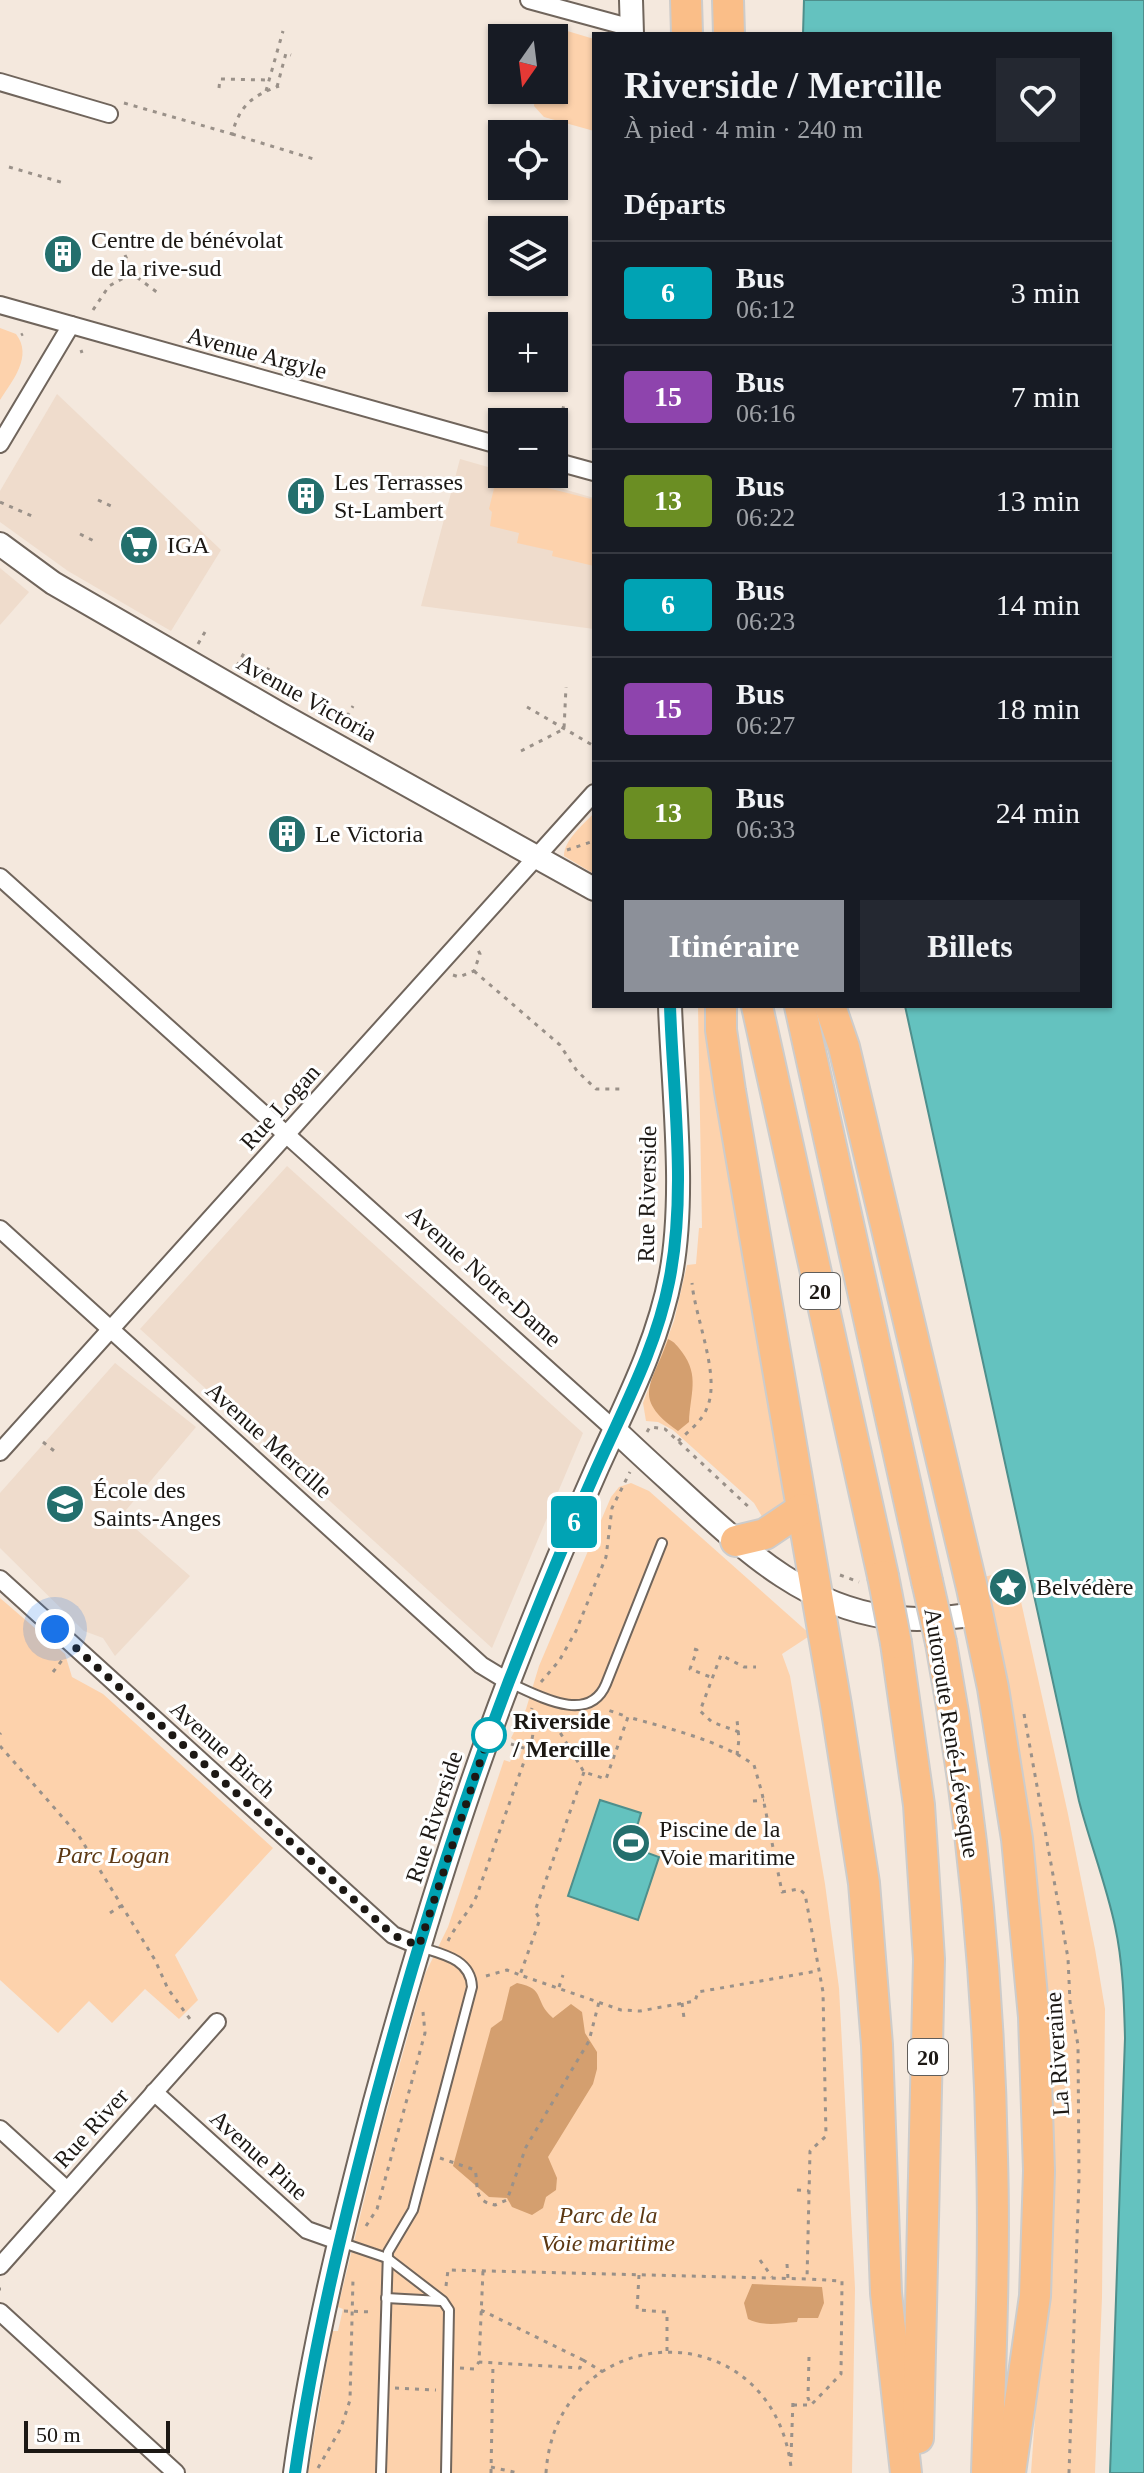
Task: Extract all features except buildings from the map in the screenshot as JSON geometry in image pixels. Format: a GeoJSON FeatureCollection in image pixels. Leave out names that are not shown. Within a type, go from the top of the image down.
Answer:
{"type":"FeatureCollection","features":[{"type":"Feature","properties":{"kind":"highway"},"geometry":{"type":"LineString","coordinates":[[686,0],[687,32]]}},
{"type":"Feature","properties":{"kind":"highway"},"geometry":{"type":"LineString","coordinates":[[728,0],[729,32]]}},
{"type":"Feature","properties":{"kind":"highway"},"geometry":{"type":"LineString","coordinates":[[721,1008],[730,1091],[851,1790],[864,1883],[877,2045],[886,2293],[906,2473]]}},
{"type":"Feature","properties":{"kind":"highway","name":"Autoroute René-Lévesque"},"geometry":{"type":"LineString","coordinates":[[757,1008],[883,1576],[896,1643],[919,1805],[929,1959],[917,2473]]}},
{"type":"Feature","properties":{"kind":"highway","name":"Autoroute René-Lévesque"},"geometry":{"type":"LineString","coordinates":[[800,1008],[941,1643],[965,1798],[988,2066],[993,2213],[987,2473]]}},
{"type":"Feature","properties":{"kind":"highway"},"geometry":{"type":"LineString","coordinates":[[831,1008],[847,1062],[978,1614],[1017,1839],[1030,1959],[1039,2171],[1035,2296],[1010,2473]]}},
{"type":"Feature","properties":{"kind":"highway"},"geometry":{"type":"LineString","coordinates":[[736,1541],[765,1534],[802,1509]]}},
{"type":"Feature","properties":{"kind":"street"},"geometry":{"type":"LineString","coordinates":[[529,0],[632,31],[631,0]]}},
{"type":"Feature","properties":{"kind":"street"},"geometry":{"type":"LineString","coordinates":[[0,82],[114,108]]}},
{"type":"Feature","properties":{"kind":"street","name":"Avenue Argyle"},"geometry":{"type":"LineString","coordinates":[[0,305],[488,442]]}},
{"type":"Feature","properties":{"kind":"street"},"geometry":{"type":"LineString","coordinates":[[0,444],[71,325]]}},
{"type":"Feature","properties":{"kind":"street"},"geometry":{"type":"LineString","coordinates":[[568,465],[592,471]]}},
{"type":"Feature","properties":{"kind":"street","name":"Avenue Victoria"},"geometry":{"type":"LineString","coordinates":[[0,544],[66,591],[592,888]]}},
{"type":"Feature","properties":{"kind":"street","name":"Rue Logan"},"geometry":{"type":"LineString","coordinates":[[0,1452],[592,795]]}},
{"type":"Feature","properties":{"kind":"street","name":"Avenue Notre-Dame"},"geometry":{"type":"LineString","coordinates":[[0,877],[776,1574],[816,1595],[886,1617],[917,1619],[978,1614]]}},
{"type":"Feature","properties":{"kind":"street","name":"Rue Riverside"},"geometry":{"type":"LineString","coordinates":[[295,2473],[338,2241],[419,1946],[465,1803],[509,1682],[557,1562],[653,1342],[667,1295],[675,1249],[677,1186],[670,1008]]}},
{"type":"Feature","properties":{"kind":"street","name":"Avenue Mercille"},"geometry":{"type":"LineString","coordinates":[[0,1229],[481,1665],[509,1682]]}},
{"type":"Feature","properties":{"kind":"street","name":"Avenue Birch"},"geometry":{"type":"LineString","coordinates":[[0,1579],[393,1935],[419,1946]]}},
{"type":"Feature","properties":{"kind":"street","name":"Rue River"},"geometry":{"type":"LineString","coordinates":[[0,2266],[217,2022]]}},
{"type":"Feature","properties":{"kind":"street","name":"Avenue Pine"},"geometry":{"type":"LineString","coordinates":[[154,2092],[307,2230],[338,2241]]}},
{"type":"Feature","properties":{"kind":"street"},"geometry":{"type":"LineString","coordinates":[[0,2129],[67,2190]]}},
{"type":"Feature","properties":{"kind":"street"},"geometry":{"type":"LineString","coordinates":[[0,2312],[176,2473]]}},
{"type":"Feature","properties":{"kind":"lane"},"geometry":{"type":"LineString","coordinates":[[509,1682],[567,1704],[585,1705],[596,1700],[606,1684],[662,1543]]}},
{"type":"Feature","properties":{"kind":"lane"},"geometry":{"type":"LineString","coordinates":[[381,2473],[387,2258],[390,2246],[413,2210],[472,1987],[470,1973],[462,1964],[419,1946]]}},
{"type":"Feature","properties":{"kind":"lane"},"geometry":{"type":"LineString","coordinates":[[338,2241],[387,2258],[443,2301],[450,2315],[446,2473]]}},
{"type":"Feature","properties":{"kind":"lane"},"geometry":{"type":"LineString","coordinates":[[386,2298],[443,2301]]}},
{"type":"Feature","properties":{"kind":"path"},"geometry":{"type":"LineString","coordinates":[[266,91],[283,31]]}},
{"type":"Feature","properties":{"kind":"path"},"geometry":{"type":"LineString","coordinates":[[232,134],[236,121],[252,96],[278,86],[286,53],[291,55]]}},
{"type":"Feature","properties":{"kind":"path"},"geometry":{"type":"LineString","coordinates":[[219,88],[220,79],[269,80]]}},
{"type":"Feature","properties":{"kind":"path"},"geometry":{"type":"LineString","coordinates":[[114,108],[232,134],[317,160]]}},
{"type":"Feature","properties":{"kind":"path"},"geometry":{"type":"LineString","coordinates":[[9,167],[64,183]]}},
{"type":"Feature","properties":{"kind":"path"},"geometry":{"type":"LineString","coordinates":[[125,255],[130,266],[129,275]]}},
{"type":"Feature","properties":{"kind":"path"},"geometry":{"type":"LineString","coordinates":[[93,310],[109,286],[129,275],[158,293]]}},
{"type":"Feature","properties":{"kind":"path"},"geometry":{"type":"LineString","coordinates":[[98,500],[113,507]]}},
{"type":"Feature","properties":{"kind":"path"},"geometry":{"type":"LineString","coordinates":[[0,502],[32,516]]}},
{"type":"Feature","properties":{"kind":"path"},"geometry":{"type":"LineString","coordinates":[[80,534],[94,541]]}},
{"type":"Feature","properties":{"kind":"path"},"geometry":{"type":"LineString","coordinates":[[196,647],[205,632]]}},
{"type":"Feature","properties":{"kind":"path"},"geometry":{"type":"LineString","coordinates":[[235,669],[244,653]]}},
{"type":"Feature","properties":{"kind":"path"},"geometry":{"type":"LineString","coordinates":[[260,683],[269,667]]}},
{"type":"Feature","properties":{"kind":"path"},"geometry":{"type":"LineString","coordinates":[[564,729],[566,687]]}},
{"type":"Feature","properties":{"kind":"path"},"geometry":{"type":"LineString","coordinates":[[341,728],[353,706]]}},
{"type":"Feature","properties":{"kind":"path"},"geometry":{"type":"LineString","coordinates":[[527,707],[592,745]]}},
{"type":"Feature","properties":{"kind":"path"},"geometry":{"type":"LineString","coordinates":[[521,751],[564,729]]}},
{"type":"Feature","properties":{"kind":"path"},"geometry":{"type":"LineString","coordinates":[[564,851],[592,842]]}},
{"type":"Feature","properties":{"kind":"path"},"geometry":{"type":"LineString","coordinates":[[449,974],[459,977],[474,971],[480,954],[475,944]]}},
{"type":"Feature","properties":{"kind":"path"},"geometry":{"type":"LineString","coordinates":[[474,971],[560,1045],[577,1071],[596,1089],[622,1089]]}},
{"type":"Feature","properties":{"kind":"path"},"geometry":{"type":"LineString","coordinates":[[678,1441],[706,1410],[711,1387],[692,1281]]}},
{"type":"Feature","properties":{"kind":"path"},"geometry":{"type":"LineString","coordinates":[[650,1427],[665,1429],[747,1503],[755,1516]]}},
{"type":"Feature","properties":{"kind":"path"},"geometry":{"type":"LineString","coordinates":[[43,1442],[58,1454]]}},
{"type":"Feature","properties":{"kind":"path"},"geometry":{"type":"LineString","coordinates":[[541,1681],[559,1661],[576,1631],[606,1557],[611,1512],[624,1486]]}},
{"type":"Feature","properties":{"kind":"path"},"geometry":{"type":"LineString","coordinates":[[694,1649],[697,1650],[690,1669],[713,1678]]}},
{"type":"Feature","properties":{"kind":"path"},"geometry":{"type":"LineString","coordinates":[[53,1672],[68,1653]]}},
{"type":"Feature","properties":{"kind":"path"},"geometry":{"type":"LineString","coordinates":[[739,1732],[712,1722],[700,1711],[721,1655],[744,1667],[756,1667]]}},
{"type":"Feature","properties":{"kind":"path"},"geometry":{"type":"LineString","coordinates":[[446,1931],[450,1935],[471,1909],[534,1733],[532,1709],[523,1712]]}},
{"type":"Feature","properties":{"kind":"path"},"geometry":{"type":"LineString","coordinates":[[537,1712],[552,1716],[584,1772],[606,1779],[628,1717]]}},
{"type":"Feature","properties":{"kind":"path","name":"La Riveraine"},"geometry":{"type":"LineString","coordinates":[[1024,1714],[1068,1958],[1070,2002],[1078,2045],[1079,2179],[1069,2473]]}},
{"type":"Feature","properties":{"kind":"path"},"geometry":{"type":"LineString","coordinates":[[622,1715],[737,1755],[754,1765],[782,1892],[799,1889],[805,1894],[823,1992],[826,2136],[810,2151],[807,2279]]}},
{"type":"Feature","properties":{"kind":"path"},"geometry":{"type":"LineString","coordinates":[[737,1720],[737,1755]]}},
{"type":"Feature","properties":{"kind":"path"},"geometry":{"type":"LineString","coordinates":[[511,1744],[528,1750]]}},
{"type":"Feature","properties":{"kind":"path"},"geometry":{"type":"LineString","coordinates":[[0,1746],[79,1836],[155,1960],[168,1989],[190,2019]]}},
{"type":"Feature","properties":{"kind":"path"},"geometry":{"type":"LineString","coordinates":[[520,1975],[540,1919],[535,1911],[584,1772]]}},
{"type":"Feature","properties":{"kind":"path"},"geometry":{"type":"LineString","coordinates":[[608,1772],[614,1773]]}},
{"type":"Feature","properties":{"kind":"path"},"geometry":{"type":"LineString","coordinates":[[753,1801],[764,1800]]}},
{"type":"Feature","properties":{"kind":"path"},"geometry":{"type":"LineString","coordinates":[[772,1842],[782,1841]]}},
{"type":"Feature","properties":{"kind":"path"},"geometry":{"type":"LineString","coordinates":[[110,1913],[121,1906]]}},
{"type":"Feature","properties":{"kind":"path"},"geometry":{"type":"LineString","coordinates":[[486,1976],[507,1970],[630,2011],[695,2001],[698,1992],[819,1971]]}},
{"type":"Feature","properties":{"kind":"path"},"geometry":{"type":"LineString","coordinates":[[558,1988],[563,1975]]}},
{"type":"Feature","properties":{"kind":"path"},"geometry":{"type":"LineString","coordinates":[[454,2161],[475,2170],[476,2191],[482,2200],[495,2205],[507,2200],[526,2147],[589,2041],[599,2002]]}},
{"type":"Feature","properties":{"kind":"path"},"geometry":{"type":"LineString","coordinates":[[682,2003],[684,2018]]}},
{"type":"Feature","properties":{"kind":"path"},"geometry":{"type":"LineString","coordinates":[[364,2230],[377,2209],[425,2033],[424,2004]]}},
{"type":"Feature","properties":{"kind":"path"},"geometry":{"type":"LineString","coordinates":[[797,2190],[809,2191]]}},
{"type":"Feature","properties":{"kind":"path"},"geometry":{"type":"LineString","coordinates":[[760,2260],[773,2278]]}},
{"type":"Feature","properties":{"kind":"path"},"geometry":{"type":"LineString","coordinates":[[787,2264],[788,2279]]}},
{"type":"Feature","properties":{"kind":"path"},"geometry":{"type":"LineString","coordinates":[[448,2276],[448,2270],[842,2281],[841,2374],[811,2405]]}},
{"type":"Feature","properties":{"kind":"path"},"geometry":{"type":"LineString","coordinates":[[317,2473],[349,2406],[353,2271]]}},
{"type":"Feature","properties":{"kind":"path"},"geometry":{"type":"LineString","coordinates":[[474,2369],[479,2362],[483,2271]]}},
{"type":"Feature","properties":{"kind":"path"},"geometry":{"type":"LineString","coordinates":[[639,2275],[637,2310],[667,2311],[667,2351]]}},
{"type":"Feature","properties":{"kind":"path"},"geometry":{"type":"LineString","coordinates":[[481,2310],[603,2372]]}},
{"type":"Feature","properties":{"kind":"path"},"geometry":{"type":"LineString","coordinates":[[353,2311],[386,2313]]}},
{"type":"Feature","properties":{"kind":"path"},"geometry":{"type":"LineString","coordinates":[[546,2473],[552,2441],[561,2420],[581,2391],[603,2372],[629,2359],[667,2351],[691,2353],[718,2362],[750,2384],[778,2425],[791,2467]]}},
{"type":"Feature","properties":{"kind":"path"},"geometry":{"type":"LineString","coordinates":[[809,2357],[808,2398],[811,2405]]}},
{"type":"Feature","properties":{"kind":"path"},"geometry":{"type":"LineString","coordinates":[[479,2362],[580,2368],[583,2360]]}},
{"type":"Feature","properties":{"kind":"path"},"geometry":{"type":"LineString","coordinates":[[491,2473],[493,2363]]}},
{"type":"Feature","properties":{"kind":"path"},"geometry":{"type":"LineString","coordinates":[[410,2388],[421,2389]]}},
{"type":"Feature","properties":{"kind":"path"},"geometry":{"type":"LineString","coordinates":[[791,2473],[793,2402],[811,2405]]}},
{"type":"Feature","properties":{"kind":"path"},"geometry":{"type":"LineString","coordinates":[[491,2467],[518,2473]]}},
{"type":"Feature","properties":{"kind":"shaded area"},"geometry":{"type":"Polygon","coordinates":[[[57,394],[221,550],[171,631],[68,571],[0,522],[0,491],[57,394]]]}},
{"type":"Feature","properties":{"kind":"shaded area"},"geometry":{"type":"Polygon","coordinates":[[[460,459],[488,467],[488,488],[560,488],[592,497],[592,629],[421,606],[460,459]]]}},
{"type":"Feature","properties":{"kind":"shaded area"},"geometry":{"type":"Polygon","coordinates":[[[0,568],[29,592],[0,625],[0,568]]]}},
{"type":"Feature","properties":{"kind":"shaded area"},"geometry":{"type":"Polygon","coordinates":[[[287,1166],[583,1433],[492,1648],[140,1329],[287,1166]]]}},
{"type":"Feature","properties":{"kind":"shaded area"},"geometry":{"type":"Polygon","coordinates":[[[668,1339],[688,1361],[693,1386],[689,1422],[678,1431],[654,1409],[650,1399],[652,1379],[668,1339]]]}},
{"type":"Feature","properties":{"kind":"shaded area","name":"École des Saints-Anges"},"geometry":{"type":"Polygon","coordinates":[[[115,1363],[196,1427],[121,1516],[190,1576],[115,1656],[103,1638],[84,1631],[0,1548],[0,1493],[115,1363]]]}},
{"type":"Feature","properties":{"kind":"shaded area"},"geometry":{"type":"Polygon","coordinates":[[[517,1983],[536,1992],[553,2018],[571,2004],[582,2012],[585,2033],[597,2052],[593,2084],[548,2157],[557,2178],[556,2190],[546,2197],[543,2208],[532,2215],[512,2207],[507,2198],[489,2197],[453,2166],[491,2028],[502,2020],[510,1987],[517,1983]]]}},
{"type":"Feature","properties":{"kind":"shaded area"},"geometry":{"type":"Polygon","coordinates":[[[752,2284],[822,2287],[824,2303],[818,2318],[798,2318],[797,2322],[778,2324],[754,2321],[748,2319],[744,2303],[752,2284]]]}},
{"type":"Feature","properties":{"kind":"green space"},"geometry":{"type":"Polygon","coordinates":[[[568,31],[592,38],[592,130],[568,124],[568,120],[544,117],[534,106],[568,104],[568,31]]]}},
{"type":"Feature","properties":{"kind":"green space"},"geometry":{"type":"Polygon","coordinates":[[[0,328],[16,334],[21,342],[22,359],[0,400],[0,328]]]}},
{"type":"Feature","properties":{"kind":"green space"},"geometry":{"type":"Polygon","coordinates":[[[494,488],[547,488],[592,498],[592,566],[552,556],[553,551],[517,543],[519,533],[490,526],[492,512],[489,509],[494,488]]]}},
{"type":"Feature","properties":{"kind":"green space"},"geometry":{"type":"Polygon","coordinates":[[[592,815],[592,873],[564,856],[580,828],[592,815]]]}},
{"type":"Feature","properties":{"kind":"green space"},"geometry":{"type":"Polygon","coordinates":[[[698,1008],[705,1008],[787,1475],[783,1504],[778,1514],[764,1520],[754,1503],[673,1430],[658,1422],[646,1421],[643,1403],[674,1321],[687,1265],[696,1264],[699,1228],[702,1228],[698,1008]]]}},
{"type":"Feature","properties":{"kind":"green space","name":"Parc de la Voie maritime"},"geometry":{"type":"Polygon","coordinates":[[[631,1483],[649,1491],[811,1635],[782,1654],[790,1676],[839,1988],[855,2288],[852,2473],[308,2473],[332,2331],[338,2331],[343,2309],[338,2307],[380,2135],[425,1974],[448,1927],[504,1760],[510,1762],[512,1757],[519,1759],[523,1746],[511,1738],[526,1709],[539,1666],[611,1497],[619,1487],[631,1483]]]}},
{"type":"Feature","properties":{"kind":"green space"},"geometry":{"type":"Polygon","coordinates":[[[1014,1570],[1068,1814],[1105,2009],[1102,2297],[1095,2473],[1031,2473],[1046,2264],[979,1578],[1014,1570]]]}},
{"type":"Feature","properties":{"kind":"green space","name":"Parc Logan"},"geometry":{"type":"Polygon","coordinates":[[[0,1598],[65,1654],[72,1677],[103,1694],[273,1848],[175,1955],[198,2000],[179,2019],[145,1989],[112,2023],[89,2001],[58,2033],[0,1980],[0,1598]]]}},
{"type":"Feature","properties":{"kind":"water"},"geometry":{"type":"Polygon","coordinates":[[[804,0],[1144,0],[1144,2473],[1110,2473],[1125,2038],[1118,1940],[1079,1801],[905,1008],[1112,1008],[1112,32],[803,32],[804,0]]]}},
{"type":"Feature","properties":{"kind":"water"},"geometry":{"type":"Polygon","coordinates":[[[600,1800],[641,1813],[631,1847],[659,1857],[638,1920],[568,1896],[600,1800]]]}},
{"type":"Feature","properties":{"kind":"bus line","name":"6"},"geometry":{"type":"LineString","coordinates":[[295,2473],[338,2241],[401,2007],[441,1877],[477,1766],[509,1682],[598,1465],[634,1389],[667,1295],[675,1249],[677,1186],[670,1008]]}},
{"type":"Feature","properties":{"kind":"place","name":"Centre de bénévolat de la rive-sud"},"geometry":{"type":"Point","coordinates":[63,254]}},
{"type":"Feature","properties":{"kind":"place","name":"Les Terrasses St-Lambert"},"geometry":{"type":"Point","coordinates":[306,496]}},
{"type":"Feature","properties":{"kind":"place","name":"IGA"},"geometry":{"type":"Point","coordinates":[139,545]}},
{"type":"Feature","properties":{"kind":"place","name":"Le Victoria"},"geometry":{"type":"Point","coordinates":[287,834]}},
{"type":"Feature","properties":{"kind":"place","name":"École des Saints-Anges"},"geometry":{"type":"Point","coordinates":[65,1504]}},
{"type":"Feature","properties":{"kind":"place","name":"Belvédère"},"geometry":{"type":"Point","coordinates":[1008,1587]}},
{"type":"Feature","properties":{"kind":"place","name":"Riverside / Mercille"},"geometry":{"type":"Point","coordinates":[489,1735]}},
{"type":"Feature","properties":{"kind":"place","name":"Piscine de la Voie maritime"},"geometry":{"type":"Point","coordinates":[631,1843]}},
{"type":"Feature","properties":{"kind":"route"},"geometry":{"type":"LineString","coordinates":[[55,1629],[393,1935],[419,1946],[489,1735]]}}]}
